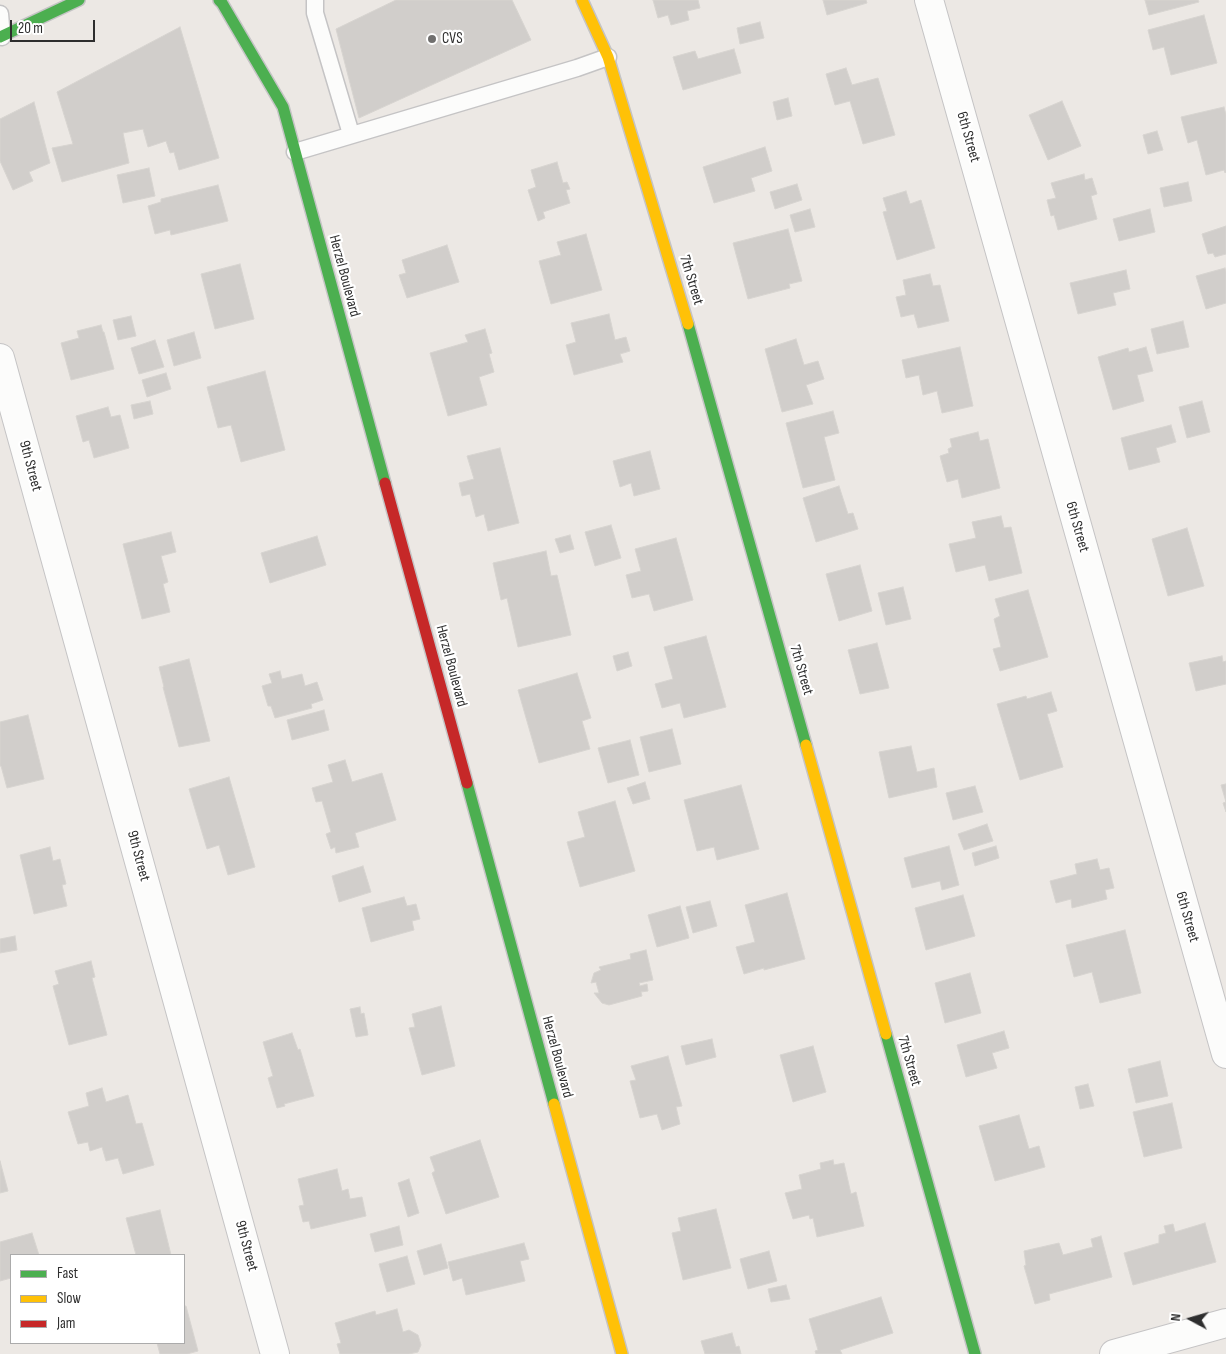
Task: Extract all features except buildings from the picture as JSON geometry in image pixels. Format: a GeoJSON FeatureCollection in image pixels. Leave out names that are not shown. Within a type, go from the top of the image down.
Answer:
{"type":"FeatureCollection","features":[{"type":"Feature","properties":{"kind":"street"},"geometry":{"type":"LineString","coordinates":[[1,37],[79,0]]}},
{"type":"Feature","properties":{"kind":"street","name":"Herzel Boulevard"},"geometry":{"type":"LineString","coordinates":[[219,0],[283,107],[622,1354]]}},
{"type":"Feature","properties":{"kind":"street","name":"7th Street"},"geometry":{"type":"LineString","coordinates":[[582,0],[608,57],[698,356],[975,1354]]}},
{"type":"Feature","properties":{"kind":"street","name":"6th Street"},"geometry":{"type":"LineString","coordinates":[[929,0],[1226,1054]]}},
{"type":"Feature","properties":{"kind":"street","name":"9th Street"},"geometry":{"type":"LineString","coordinates":[[0,358],[275,1354]]}},
{"type":"Feature","properties":{"kind":"street"},"geometry":{"type":"LineString","coordinates":[[1114,1354],[1226,1323]]}},
{"type":"Feature","properties":{"kind":"lane"},"geometry":{"type":"LineString","coordinates":[[315,0],[315,13],[351,134]]}},
{"type":"Feature","properties":{"kind":"lane"},"geometry":{"type":"LineString","coordinates":[[0,14],[1,37]]}},
{"type":"Feature","properties":{"kind":"lane"},"geometry":{"type":"LineString","coordinates":[[295,152],[577,68],[608,57]]}},
{"type":"Feature","properties":{"kind":"traffic: fast"},"geometry":{"type":"LineString","coordinates":[[0,37],[79,0]]}},
{"type":"Feature","properties":{"kind":"traffic: fast"},"geometry":{"type":"LineString","coordinates":[[219,0],[283,107],[385,483]]}},
{"type":"Feature","properties":{"kind":"traffic: fast"},"geometry":{"type":"LineString","coordinates":[[688,324],[806,745]]}},
{"type":"Feature","properties":{"kind":"traffic: fast"},"geometry":{"type":"LineString","coordinates":[[467,783],[554,1104]]}},
{"type":"Feature","properties":{"kind":"traffic: fast"},"geometry":{"type":"LineString","coordinates":[[886,1034],[975,1354]]}},
{"type":"Feature","properties":{"kind":"traffic: slow"},"geometry":{"type":"LineString","coordinates":[[582,0],[608,57],[688,324]]}},
{"type":"Feature","properties":{"kind":"traffic: slow"},"geometry":{"type":"LineString","coordinates":[[806,745],[886,1034]]}},
{"type":"Feature","properties":{"kind":"traffic: slow"},"geometry":{"type":"LineString","coordinates":[[554,1104],[622,1354]]}},
{"type":"Feature","properties":{"kind":"traffic: jam"},"geometry":{"type":"LineString","coordinates":[[385,483],[467,783]]}},
{"type":"Feature","properties":{"kind":"place","name":"CVS"},"geometry":{"type":"Point","coordinates":[432,39]}}]}
